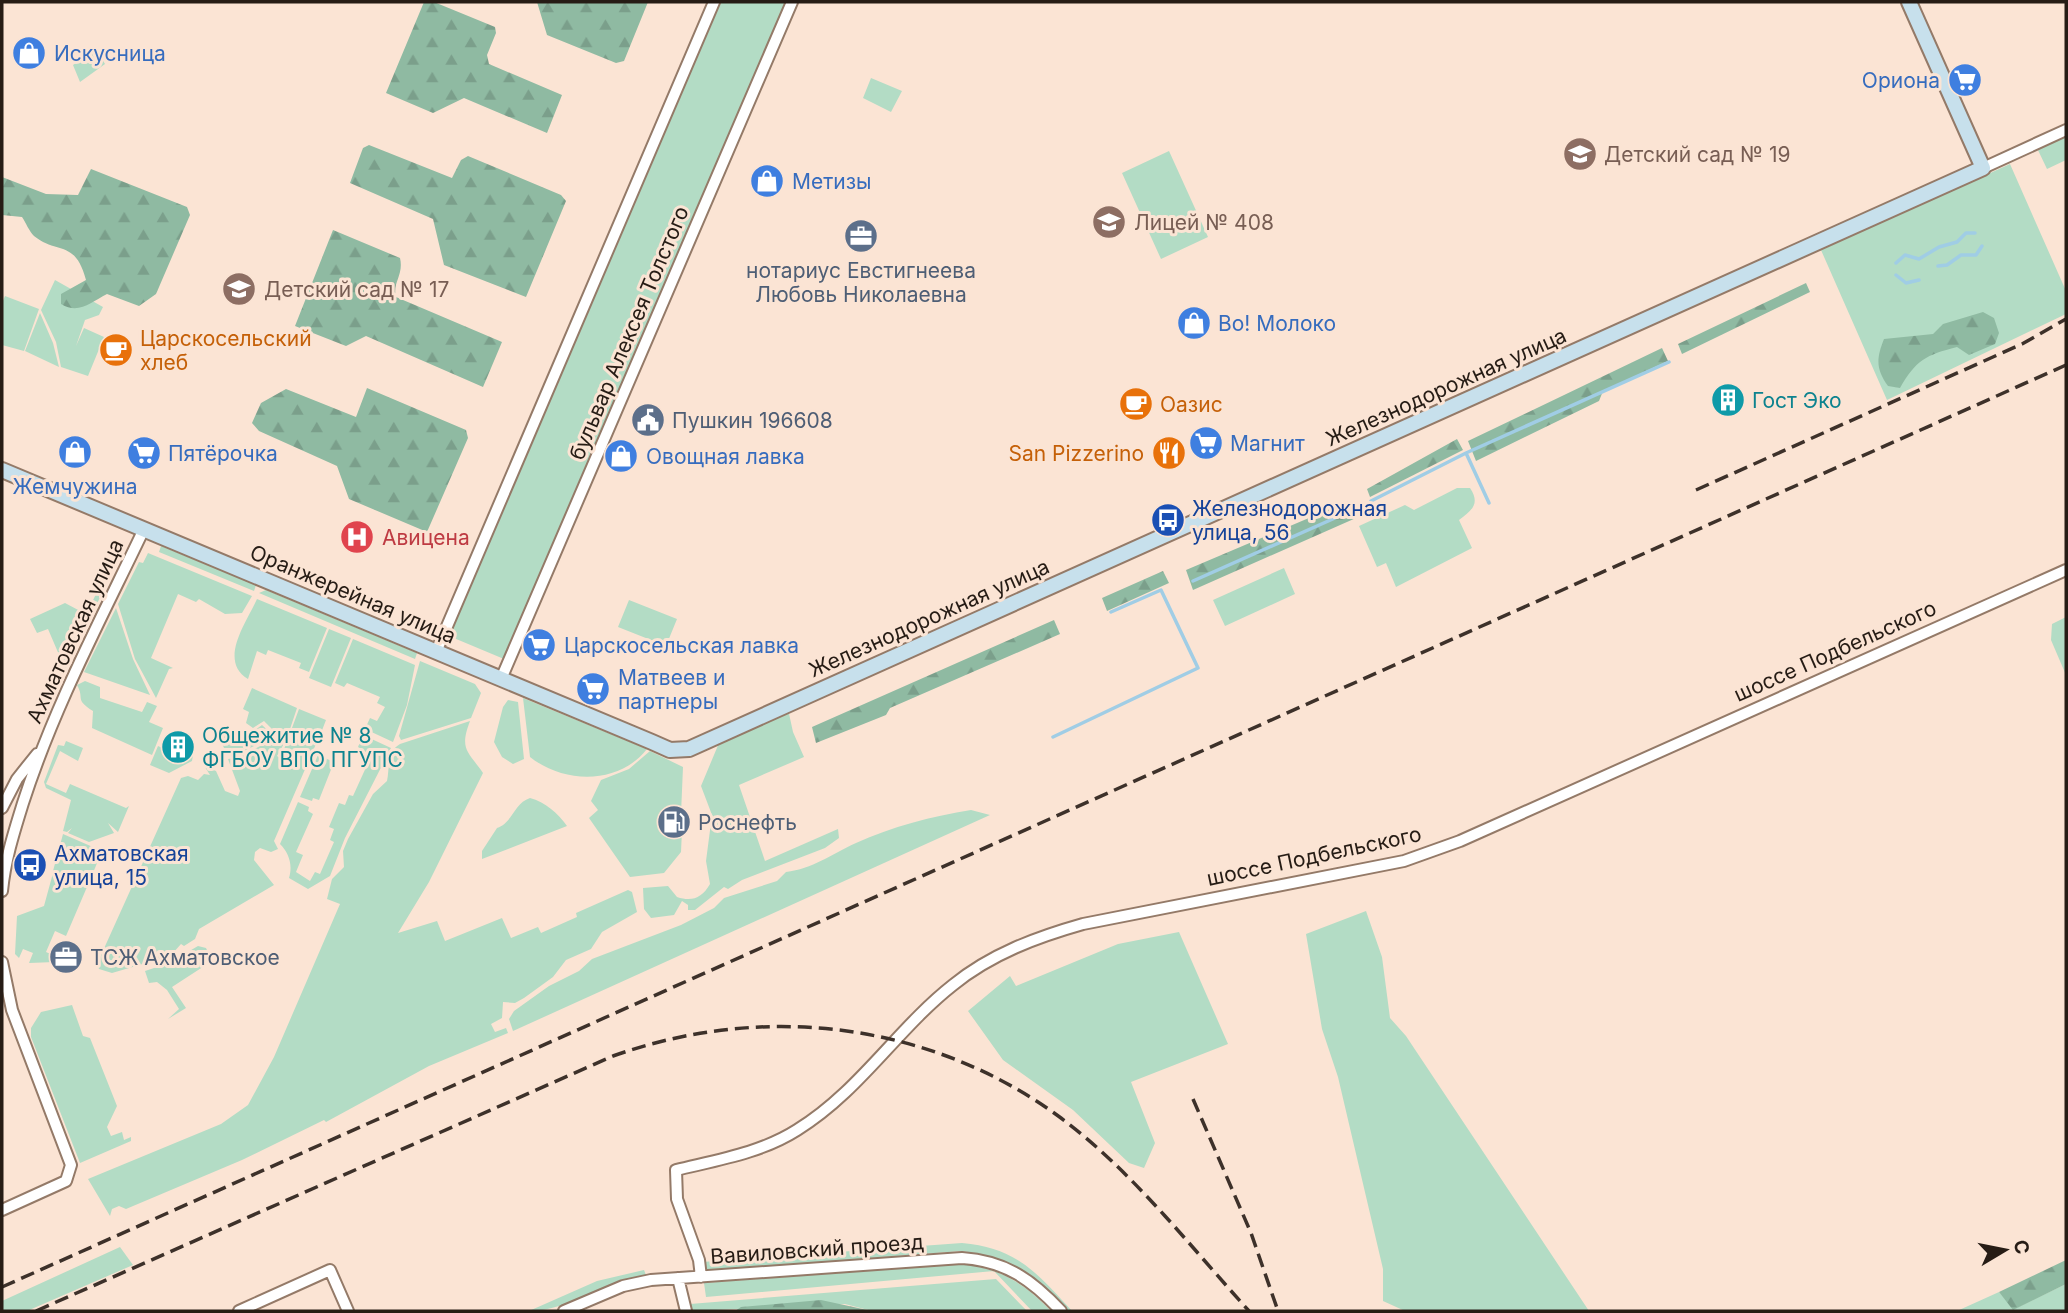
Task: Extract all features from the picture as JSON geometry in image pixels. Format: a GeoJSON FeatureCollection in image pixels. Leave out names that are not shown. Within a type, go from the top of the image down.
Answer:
{"type":"FeatureCollection","features":[{"type":"Feature","properties":{"kind":"street"},"geometry":{"type":"LineString","coordinates":[[436,652],[714,2]]}},
{"type":"Feature","properties":{"kind":"street","name":"бульвар Алексея Толстого"},"geometry":{"type":"LineString","coordinates":[[501,679],[792,2]]}},
{"type":"Feature","properties":{"kind":"street"},"geometry":{"type":"LineString","coordinates":[[1909,2],[1983,168]]}},
{"type":"Feature","properties":{"kind":"street","name":"Железнодорожная улица"},"geometry":{"type":"LineString","coordinates":[[689,749],[2066,130]]}},
{"type":"Feature","properties":{"kind":"street","name":"Оранжерейная улица"},"geometry":{"type":"LineString","coordinates":[[2,470],[670,750],[689,749]]}},
{"type":"Feature","properties":{"kind":"street","name":"Ахматовская улица"},"geometry":{"type":"LineString","coordinates":[[2,891],[9,850],[41,749],[73,673],[144,529]]}},
{"type":"Feature","properties":{"kind":"street","name":"шоссе Подбельского"},"geometry":{"type":"LineString","coordinates":[[701,1277],[699,1261],[677,1199],[676,1170],[759,1148],[803,1126],[838,1100],[952,985],[1016,947],[1095,921],[1404,861],[1460,841],[2066,570]]}},
{"type":"Feature","properties":{"kind":"street","name":"Ахматовская улица"},"geometry":{"type":"LineString","coordinates":[[2,808],[17,779],[41,749]]}},
{"type":"Feature","properties":{"kind":"street"},"geometry":{"type":"LineString","coordinates":[[2,962],[12,1010],[69,1155],[71,1172],[66,1181],[2,1210]]}},
{"type":"Feature","properties":{"kind":"street","name":"Вавиловский проезд"},"geometry":{"type":"LineString","coordinates":[[564,1311],[632,1284],[981,1259],[1022,1275],[1060,1311]]}},
{"type":"Feature","properties":{"kind":"street"},"geometry":{"type":"LineString","coordinates":[[239,1311],[330,1270],[348,1311]]}},
{"type":"Feature","properties":{"kind":"street"},"geometry":{"type":"LineString","coordinates":[[678,1279],[686,1311]]}},
{"type":"Feature","properties":{"kind":"green space"},"geometry":{"type":"Polygon","coordinates":[[[424,2],[434,2],[495,27],[496,33],[487,55],[489,64],[562,95],[547,133],[464,98],[433,113],[386,93],[424,2]]]}},
{"type":"Feature","properties":{"kind":"green space"},"geometry":{"type":"Polygon","coordinates":[[[537,2],[648,2],[624,61],[616,63],[547,35],[537,2]]]}},
{"type":"Feature","properties":{"kind":"green space"},"geometry":{"type":"Polygon","coordinates":[[[721,2],[786,2],[504,659],[449,636],[721,2]]]}},
{"type":"Feature","properties":{"kind":"green space"},"geometry":{"type":"Polygon","coordinates":[[[96,49],[105,64],[80,82],[73,65],[96,49]]]}},
{"type":"Feature","properties":{"kind":"green space"},"geometry":{"type":"Polygon","coordinates":[[[871,78],[902,91],[891,112],[863,98],[871,78]]]}},
{"type":"Feature","properties":{"kind":"green space"},"geometry":{"type":"Polygon","coordinates":[[[2066,134],[2066,160],[2047,169],[2037,148],[2066,134]]]}},
{"type":"Feature","properties":{"kind":"green space"},"geometry":{"type":"Polygon","coordinates":[[[369,145],[452,178],[461,160],[468,156],[561,195],[566,201],[526,297],[444,265],[433,219],[350,183],[363,148],[369,145]]]}},
{"type":"Feature","properties":{"kind":"green space"},"geometry":{"type":"Polygon","coordinates":[[[1169,151],[1208,237],[1161,259],[1122,173],[1169,151]]]}},
{"type":"Feature","properties":{"kind":"green space"},"geometry":{"type":"Polygon","coordinates":[[[2010,164],[2066,291],[2066,314],[1887,400],[1821,250],[2010,164]]]}},
{"type":"Feature","properties":{"kind":"green space"},"geometry":{"type":"Polygon","coordinates":[[[91,169],[187,207],[190,215],[156,294],[139,306],[107,294],[79,308],[61,304],[61,294],[86,280],[77,258],[34,236],[22,217],[2,215],[2,177],[46,194],[78,195],[91,169]]]}},
{"type":"Feature","properties":{"kind":"green space"},"geometry":{"type":"Polygon","coordinates":[[[333,230],[400,258],[396,297],[502,342],[483,387],[366,336],[346,346],[295,326],[333,230]]]}},
{"type":"Feature","properties":{"kind":"green space"},"geometry":{"type":"Polygon","coordinates":[[[55,280],[103,307],[99,315],[85,320],[76,346],[84,328],[104,337],[88,376],[61,367],[56,342],[41,310],[55,280]]]}},
{"type":"Feature","properties":{"kind":"green space"},"geometry":{"type":"Polygon","coordinates":[[[1806,283],[1810,292],[1682,354],[1678,344],[1806,283]]]}},
{"type":"Feature","properties":{"kind":"green space"},"geometry":{"type":"Polygon","coordinates":[[[5,296],[39,309],[24,351],[2,345],[2,303],[5,296]]]}},
{"type":"Feature","properties":{"kind":"green space"},"geometry":{"type":"Polygon","coordinates":[[[1983,312],[1994,318],[1999,333],[1995,344],[1969,355],[1957,347],[1937,353],[1917,365],[1900,388],[1888,386],[1879,364],[1884,339],[1933,334],[1943,324],[1983,312]]]}},
{"type":"Feature","properties":{"kind":"green space"},"geometry":{"type":"Polygon","coordinates":[[[40,313],[53,343],[59,367],[25,351],[40,313]]]}},
{"type":"Feature","properties":{"kind":"green space"},"geometry":{"type":"Polygon","coordinates":[[[1662,348],[1668,361],[1603,391],[1599,401],[1476,461],[1468,441],[1662,348]]]}},
{"type":"Feature","properties":{"kind":"green space"},"geometry":{"type":"Polygon","coordinates":[[[367,388],[466,430],[468,438],[427,532],[349,499],[337,466],[259,431],[252,423],[261,403],[286,389],[356,417],[367,388]]]}},
{"type":"Feature","properties":{"kind":"green space"},"geometry":{"type":"Polygon","coordinates":[[[1457,439],[1463,450],[1370,497],[1367,489],[1457,439]]]}},
{"type":"Feature","properties":{"kind":"green space"},"geometry":{"type":"Polygon","coordinates":[[[1457,488],[1470,488],[1475,498],[1471,510],[1459,520],[1472,548],[1396,587],[1386,563],[1377,567],[1359,526],[1405,505],[1414,510],[1457,488]]]}},
{"type":"Feature","properties":{"kind":"green space"},"geometry":{"type":"Polygon","coordinates":[[[1349,501],[1356,518],[1193,590],[1186,570],[1349,501]]]}},
{"type":"Feature","properties":{"kind":"green space"},"geometry":{"type":"Polygon","coordinates":[[[161,546],[256,585],[254,591],[159,552],[161,546]]]}},
{"type":"Feature","properties":{"kind":"green space"},"geometry":{"type":"Polygon","coordinates":[[[148,553],[252,596],[242,613],[225,614],[199,599],[196,602],[178,594],[151,658],[173,668],[169,669],[156,698],[135,659],[118,604],[139,562],[143,563],[148,553]]]}},
{"type":"Feature","properties":{"kind":"green space"},"geometry":{"type":"Polygon","coordinates":[[[1284,568],[1295,594],[1225,626],[1213,600],[1284,568]]]}},
{"type":"Feature","properties":{"kind":"green space"},"geometry":{"type":"Polygon","coordinates":[[[1163,571],[1169,583],[1107,611],[1102,598],[1163,571]]]}},
{"type":"Feature","properties":{"kind":"green space"},"geometry":{"type":"Polygon","coordinates":[[[106,585],[64,672],[57,673],[99,588],[106,585]]]}},
{"type":"Feature","properties":{"kind":"green space"},"geometry":{"type":"Polygon","coordinates":[[[266,590],[417,653],[415,659],[259,593],[266,590]]]}},
{"type":"Feature","properties":{"kind":"green space"},"geometry":{"type":"Polygon","coordinates":[[[257,599],[327,628],[309,672],[299,668],[301,663],[268,650],[266,655],[257,651],[248,679],[239,671],[235,662],[237,641],[257,599]]]}},
{"type":"Feature","properties":{"kind":"green space"},"geometry":{"type":"Polygon","coordinates":[[[629,600],[677,619],[666,646],[618,627],[629,600]]]}},
{"type":"Feature","properties":{"kind":"green space"},"geometry":{"type":"Polygon","coordinates":[[[65,603],[82,612],[60,657],[48,629],[37,633],[30,619],[65,603]]]}},
{"type":"Feature","properties":{"kind":"green space"},"geometry":{"type":"Polygon","coordinates":[[[116,608],[133,659],[150,695],[84,672],[116,608]]]}},
{"type":"Feature","properties":{"kind":"green space"},"geometry":{"type":"Polygon","coordinates":[[[2066,617],[2066,675],[2051,640],[2052,624],[2066,617]]]}},
{"type":"Feature","properties":{"kind":"green space"},"geometry":{"type":"Polygon","coordinates":[[[1054,620],[1060,634],[890,708],[886,715],[816,743],[812,727],[1054,620]]]}},
{"type":"Feature","properties":{"kind":"green space"},"geometry":{"type":"Polygon","coordinates":[[[329,629],[351,638],[331,687],[309,678],[329,629]]]}},
{"type":"Feature","properties":{"kind":"green space"},"geometry":{"type":"Polygon","coordinates":[[[353,639],[415,665],[407,705],[393,742],[365,729],[370,718],[377,721],[385,707],[377,703],[380,697],[347,683],[344,687],[335,683],[353,639]]]}},
{"type":"Feature","properties":{"kind":"green space"},"geometry":{"type":"Polygon","coordinates":[[[420,661],[475,684],[481,693],[471,718],[401,740],[399,736],[420,661]]]}},
{"type":"Feature","properties":{"kind":"green space"},"geometry":{"type":"Polygon","coordinates":[[[85,681],[100,687],[100,698],[142,712],[147,702],[157,706],[149,722],[163,728],[152,755],[92,728],[93,711],[82,701],[77,685],[85,681]]]}},
{"type":"Feature","properties":{"kind":"green space"},"geometry":{"type":"Polygon","coordinates":[[[252,688],[297,708],[288,735],[278,735],[264,721],[253,728],[246,723],[249,712],[243,709],[252,688]]]}},
{"type":"Feature","properties":{"kind":"green space"},"geometry":{"type":"Polygon","coordinates":[[[523,698],[647,749],[622,769],[591,777],[575,776],[544,766],[530,757],[523,698]]]}},
{"type":"Feature","properties":{"kind":"green space"},"geometry":{"type":"Polygon","coordinates":[[[508,700],[518,702],[524,759],[513,764],[502,757],[494,742],[503,707],[508,700]]]}},
{"type":"Feature","properties":{"kind":"green space"},"geometry":{"type":"Polygon","coordinates":[[[299,709],[326,720],[321,733],[289,736],[299,709]]]}},
{"type":"Feature","properties":{"kind":"green space"},"geometry":{"type":"Polygon","coordinates":[[[788,709],[793,732],[804,757],[739,785],[765,861],[838,829],[839,838],[825,848],[742,880],[728,889],[724,887],[695,910],[688,910],[688,905],[682,901],[674,915],[651,918],[644,909],[643,888],[668,886],[677,897],[692,899],[704,893],[710,884],[706,861],[712,815],[701,786],[719,743],[788,709]]]}},
{"type":"Feature","properties":{"kind":"green space"},"geometry":{"type":"Polygon","coordinates":[[[470,721],[465,744],[469,755],[483,773],[429,882],[398,933],[437,921],[445,941],[502,918],[511,938],[538,927],[541,933],[577,917],[576,913],[628,890],[632,892],[637,912],[602,932],[591,949],[566,960],[553,977],[524,998],[515,1003],[503,1002],[502,1018],[491,1024],[495,1032],[506,1028],[508,1033],[429,1066],[326,1122],[324,1120],[242,1160],[126,1209],[119,1206],[112,1209],[110,1216],[88,1179],[221,1124],[248,1105],[274,1057],[340,904],[327,899],[332,879],[344,867],[343,851],[373,794],[387,781],[392,751],[400,744],[470,721]]]}},
{"type":"Feature","properties":{"kind":"green space"},"geometry":{"type":"Polygon","coordinates":[[[262,725],[274,736],[236,755],[227,755],[221,741],[224,734],[240,741],[262,725]]]}},
{"type":"Feature","properties":{"kind":"green space"},"geometry":{"type":"Polygon","coordinates":[[[363,735],[391,748],[345,838],[330,876],[308,889],[289,878],[289,860],[280,844],[298,802],[309,807],[308,811],[313,814],[296,852],[303,855],[296,872],[310,881],[315,872],[320,874],[334,842],[330,840],[334,829],[329,827],[339,803],[345,805],[349,795],[353,796],[368,763],[363,761],[366,752],[358,747],[363,735]]]}},
{"type":"Feature","properties":{"kind":"green space"},"geometry":{"type":"Polygon","coordinates":[[[319,737],[274,841],[278,849],[271,852],[260,848],[255,852],[254,860],[274,885],[199,929],[195,939],[184,946],[181,944],[173,953],[112,973],[99,969],[97,964],[181,778],[188,776],[198,780],[204,774],[210,775],[205,767],[216,771],[225,791],[238,796],[240,791],[228,759],[243,755],[271,741],[286,740],[277,756],[280,758],[288,740],[319,737]]]}},
{"type":"Feature","properties":{"kind":"green space"},"geometry":{"type":"Polygon","coordinates":[[[66,741],[83,748],[78,761],[60,751],[46,784],[66,793],[70,784],[126,808],[129,806],[118,832],[108,823],[114,833],[89,842],[68,833],[72,828],[67,832],[63,831],[71,800],[46,788],[44,782],[58,745],[64,746],[66,741]]]}},
{"type":"Feature","properties":{"kind":"green space"},"geometry":{"type":"Polygon","coordinates":[[[195,742],[192,761],[169,773],[150,765],[158,746],[171,752],[168,759],[172,761],[175,754],[187,758],[195,742]]]}},
{"type":"Feature","properties":{"kind":"green space"},"geometry":{"type":"Polygon","coordinates":[[[650,751],[683,767],[681,814],[667,814],[668,830],[682,830],[681,852],[664,873],[630,877],[589,818],[598,810],[591,801],[601,780],[629,769],[650,751]]]}},
{"type":"Feature","properties":{"kind":"green space"},"geometry":{"type":"Polygon","coordinates":[[[318,755],[334,762],[319,800],[313,798],[312,801],[300,797],[318,755]]]}},
{"type":"Feature","properties":{"kind":"green space"},"geometry":{"type":"Polygon","coordinates":[[[530,798],[551,809],[567,826],[482,859],[482,851],[497,828],[506,822],[520,804],[530,798]]]}},
{"type":"Feature","properties":{"kind":"green space"},"geometry":{"type":"Polygon","coordinates":[[[971,810],[990,815],[513,1031],[509,1019],[514,1011],[549,986],[579,971],[592,959],[681,925],[714,908],[724,898],[777,881],[786,872],[813,864],[869,837],[942,815],[971,810]]]}},
{"type":"Feature","properties":{"kind":"green space"},"geometry":{"type":"Polygon","coordinates":[[[63,834],[102,851],[88,885],[53,871],[63,834]]]}},
{"type":"Feature","properties":{"kind":"green space"},"geometry":{"type":"Polygon","coordinates":[[[53,873],[87,887],[66,936],[55,931],[46,952],[64,960],[62,965],[55,962],[29,963],[33,953],[23,949],[19,958],[15,954],[17,916],[44,906],[53,873]]]}},
{"type":"Feature","properties":{"kind":"green space"},"geometry":{"type":"Polygon","coordinates":[[[1366,911],[1382,957],[1390,1018],[1406,1036],[1589,1311],[1405,1311],[1383,1301],[1383,1269],[1338,1077],[1322,1029],[1306,934],[1366,911]]]}},
{"type":"Feature","properties":{"kind":"green space"},"geometry":{"type":"Polygon","coordinates":[[[1179,932],[1228,1044],[1131,1082],[1155,1143],[1144,1168],[1129,1163],[1073,1110],[1003,1060],[968,1011],[1010,976],[1016,986],[1118,944],[1179,932]]]}},
{"type":"Feature","properties":{"kind":"green space"},"geometry":{"type":"Polygon","coordinates":[[[198,946],[206,948],[212,961],[172,987],[186,1008],[168,1019],[179,1009],[167,990],[157,982],[149,983],[145,971],[169,963],[198,946]]]}},
{"type":"Feature","properties":{"kind":"green space"},"geometry":{"type":"Polygon","coordinates":[[[72,1005],[83,1036],[90,1038],[117,1106],[107,1127],[111,1136],[122,1132],[124,1140],[131,1137],[131,1141],[80,1163],[31,1037],[31,1028],[41,1012],[72,1005]]]}},
{"type":"Feature","properties":{"kind":"green space"},"geometry":{"type":"Polygon","coordinates":[[[962,1243],[997,1250],[1012,1257],[1036,1274],[1072,1311],[1067,1311],[1020,1269],[995,1258],[961,1251],[703,1271],[702,1262],[962,1243]]]}},
{"type":"Feature","properties":{"kind":"green space"},"geometry":{"type":"Polygon","coordinates":[[[120,1247],[133,1265],[27,1311],[2,1311],[2,1301],[120,1247]]]}},
{"type":"Feature","properties":{"kind":"green space"},"geometry":{"type":"Polygon","coordinates":[[[2066,1260],[2066,1284],[2013,1310],[1999,1292],[2066,1260]]]}},
{"type":"Feature","properties":{"kind":"green space"},"geometry":{"type":"Polygon","coordinates":[[[961,1264],[993,1271],[706,1297],[704,1283],[961,1264]]]}},
{"type":"Feature","properties":{"kind":"green space"},"geometry":{"type":"Polygon","coordinates":[[[644,1270],[646,1275],[616,1283],[559,1306],[529,1311],[597,1281],[644,1270]]]}},
{"type":"Feature","properties":{"kind":"green space"},"geometry":{"type":"Polygon","coordinates":[[[995,1272],[1021,1285],[1051,1311],[1032,1311],[995,1272]]]}},
{"type":"Feature","properties":{"kind":"green space"},"geometry":{"type":"Polygon","coordinates":[[[996,1279],[1027,1311],[872,1311],[845,1304],[693,1311],[690,1304],[996,1279]]]}},
{"type":"Feature","properties":{"kind":"green space"},"geometry":{"type":"Polygon","coordinates":[[[2066,1284],[2066,1311],[1957,1311],[1999,1292],[2014,1309],[2066,1284]]]}},
{"type":"Feature","properties":{"kind":"green space"},"geometry":{"type":"Polygon","coordinates":[[[821,1300],[872,1311],[735,1311],[741,1307],[821,1300]]]}},
{"type":"Feature","properties":{"kind":"waterway"},"geometry":{"type":"LineString","coordinates":[[1896,263],[1905,255],[1919,259],[1939,247],[1957,242],[1966,233],[1975,233]]}},
{"type":"Feature","properties":{"kind":"waterway"},"geometry":{"type":"LineString","coordinates":[[1938,266],[1947,265],[1961,255],[1976,255],[1982,246]]}},
{"type":"Feature","properties":{"kind":"waterway"},"geometry":{"type":"LineString","coordinates":[[1896,275],[1906,283],[1919,280]]}},
{"type":"Feature","properties":{"kind":"waterway"},"geometry":{"type":"LineString","coordinates":[[1371,501],[1466,453],[1669,362]]}},
{"type":"Feature","properties":{"kind":"waterway"},"geometry":{"type":"LineString","coordinates":[[1466,453],[1489,503]]}},
{"type":"Feature","properties":{"kind":"waterway"},"geometry":{"type":"LineString","coordinates":[[1193,581],[1353,510]]}},
{"type":"Feature","properties":{"kind":"waterway"},"geometry":{"type":"LineString","coordinates":[[1053,737],[1198,668],[1161,590],[1111,612]]}},
{"type":"Feature","properties":{"kind":"railway"},"geometry":{"type":"LineString","coordinates":[[1696,490],[2022,344],[2066,319]]}},
{"type":"Feature","properties":{"kind":"railway"},"geometry":{"type":"LineString","coordinates":[[2,1287],[2066,365]]}},
{"type":"Feature","properties":{"kind":"railway"},"geometry":{"type":"LineString","coordinates":[[36,1311],[613,1056],[670,1039],[728,1029],[787,1027],[845,1031],[902,1042],[957,1060],[1011,1086],[1061,1118],[1112,1161],[1160,1210],[1249,1311]]}},
{"type":"Feature","properties":{"kind":"railway"},"geometry":{"type":"LineString","coordinates":[[1193,1099],[1251,1233],[1278,1311]]}},
{"type":"Feature","properties":{"kind":"place","name":"Искусница"},"geometry":{"type":"Point","coordinates":[29,53]}},
{"type":"Feature","properties":{"kind":"place","name":"Ориона"},"geometry":{"type":"Point","coordinates":[1965,80]}},
{"type":"Feature","properties":{"kind":"place","name":"Детский сад № 19"},"geometry":{"type":"Point","coordinates":[1580,154]}},
{"type":"Feature","properties":{"kind":"place","name":"Метизы"},"geometry":{"type":"Point","coordinates":[767,181]}},
{"type":"Feature","properties":{"kind":"place","name":"Лицей № 408"},"geometry":{"type":"Point","coordinates":[1109,222]}},
{"type":"Feature","properties":{"kind":"place","name":"нотариус Евстигнеева Любовь Николаевна"},"geometry":{"type":"Point","coordinates":[861,236]}},
{"type":"Feature","properties":{"kind":"place","name":"Детский сад № 17"},"geometry":{"type":"Point","coordinates":[239,289]}},
{"type":"Feature","properties":{"kind":"place","name":"Во! Молоко"},"geometry":{"type":"Point","coordinates":[1194,323]}},
{"type":"Feature","properties":{"kind":"place","name":"Царскосельский хлеб"},"geometry":{"type":"Point","coordinates":[116,350]}},
{"type":"Feature","properties":{"kind":"place","name":"Гост Эко"},"geometry":{"type":"Point","coordinates":[1728,400]}},
{"type":"Feature","properties":{"kind":"place","name":"Оазис"},"geometry":{"type":"Point","coordinates":[1136,404]}},
{"type":"Feature","properties":{"kind":"place","name":"Пушкин 196608"},"geometry":{"type":"Point","coordinates":[648,420]}},
{"type":"Feature","properties":{"kind":"place","name":"Магнит"},"geometry":{"type":"Point","coordinates":[1206,443]}},
{"type":"Feature","properties":{"kind":"place","name":"Жемчужина"},"geometry":{"type":"Point","coordinates":[75,452]}},
{"type":"Feature","properties":{"kind":"place","name":"Пятёрочка"},"geometry":{"type":"Point","coordinates":[144,453]}},
{"type":"Feature","properties":{"kind":"place","name":"San Pizzerino"},"geometry":{"type":"Point","coordinates":[1169,453]}},
{"type":"Feature","properties":{"kind":"place","name":"Овощная лавка"},"geometry":{"type":"Point","coordinates":[621,456]}},
{"type":"Feature","properties":{"kind":"place","name":"Железнодорожная улица, 56"},"geometry":{"type":"Point","coordinates":[1168,520]}},
{"type":"Feature","properties":{"kind":"place","name":"Авицена"},"geometry":{"type":"Point","coordinates":[357,537]}},
{"type":"Feature","properties":{"kind":"place","name":"Царскосельская лавка"},"geometry":{"type":"Point","coordinates":[539,645]}},
{"type":"Feature","properties":{"kind":"place","name":"Матвеев и партнеры"},"geometry":{"type":"Point","coordinates":[593,689]}},
{"type":"Feature","properties":{"kind":"place","name":"Общежитие № 8 ФГБОУ ВПО ПГУПС"},"geometry":{"type":"Point","coordinates":[178,747]}},
{"type":"Feature","properties":{"kind":"place","name":"Роснефть"},"geometry":{"type":"Point","coordinates":[674,822]}},
{"type":"Feature","properties":{"kind":"place","name":"Ахматовская улица, 15"},"geometry":{"type":"Point","coordinates":[30,865]}},
{"type":"Feature","properties":{"kind":"place","name":"ТСЖ Ахматовское"},"geometry":{"type":"Point","coordinates":[66,957]}}]}
